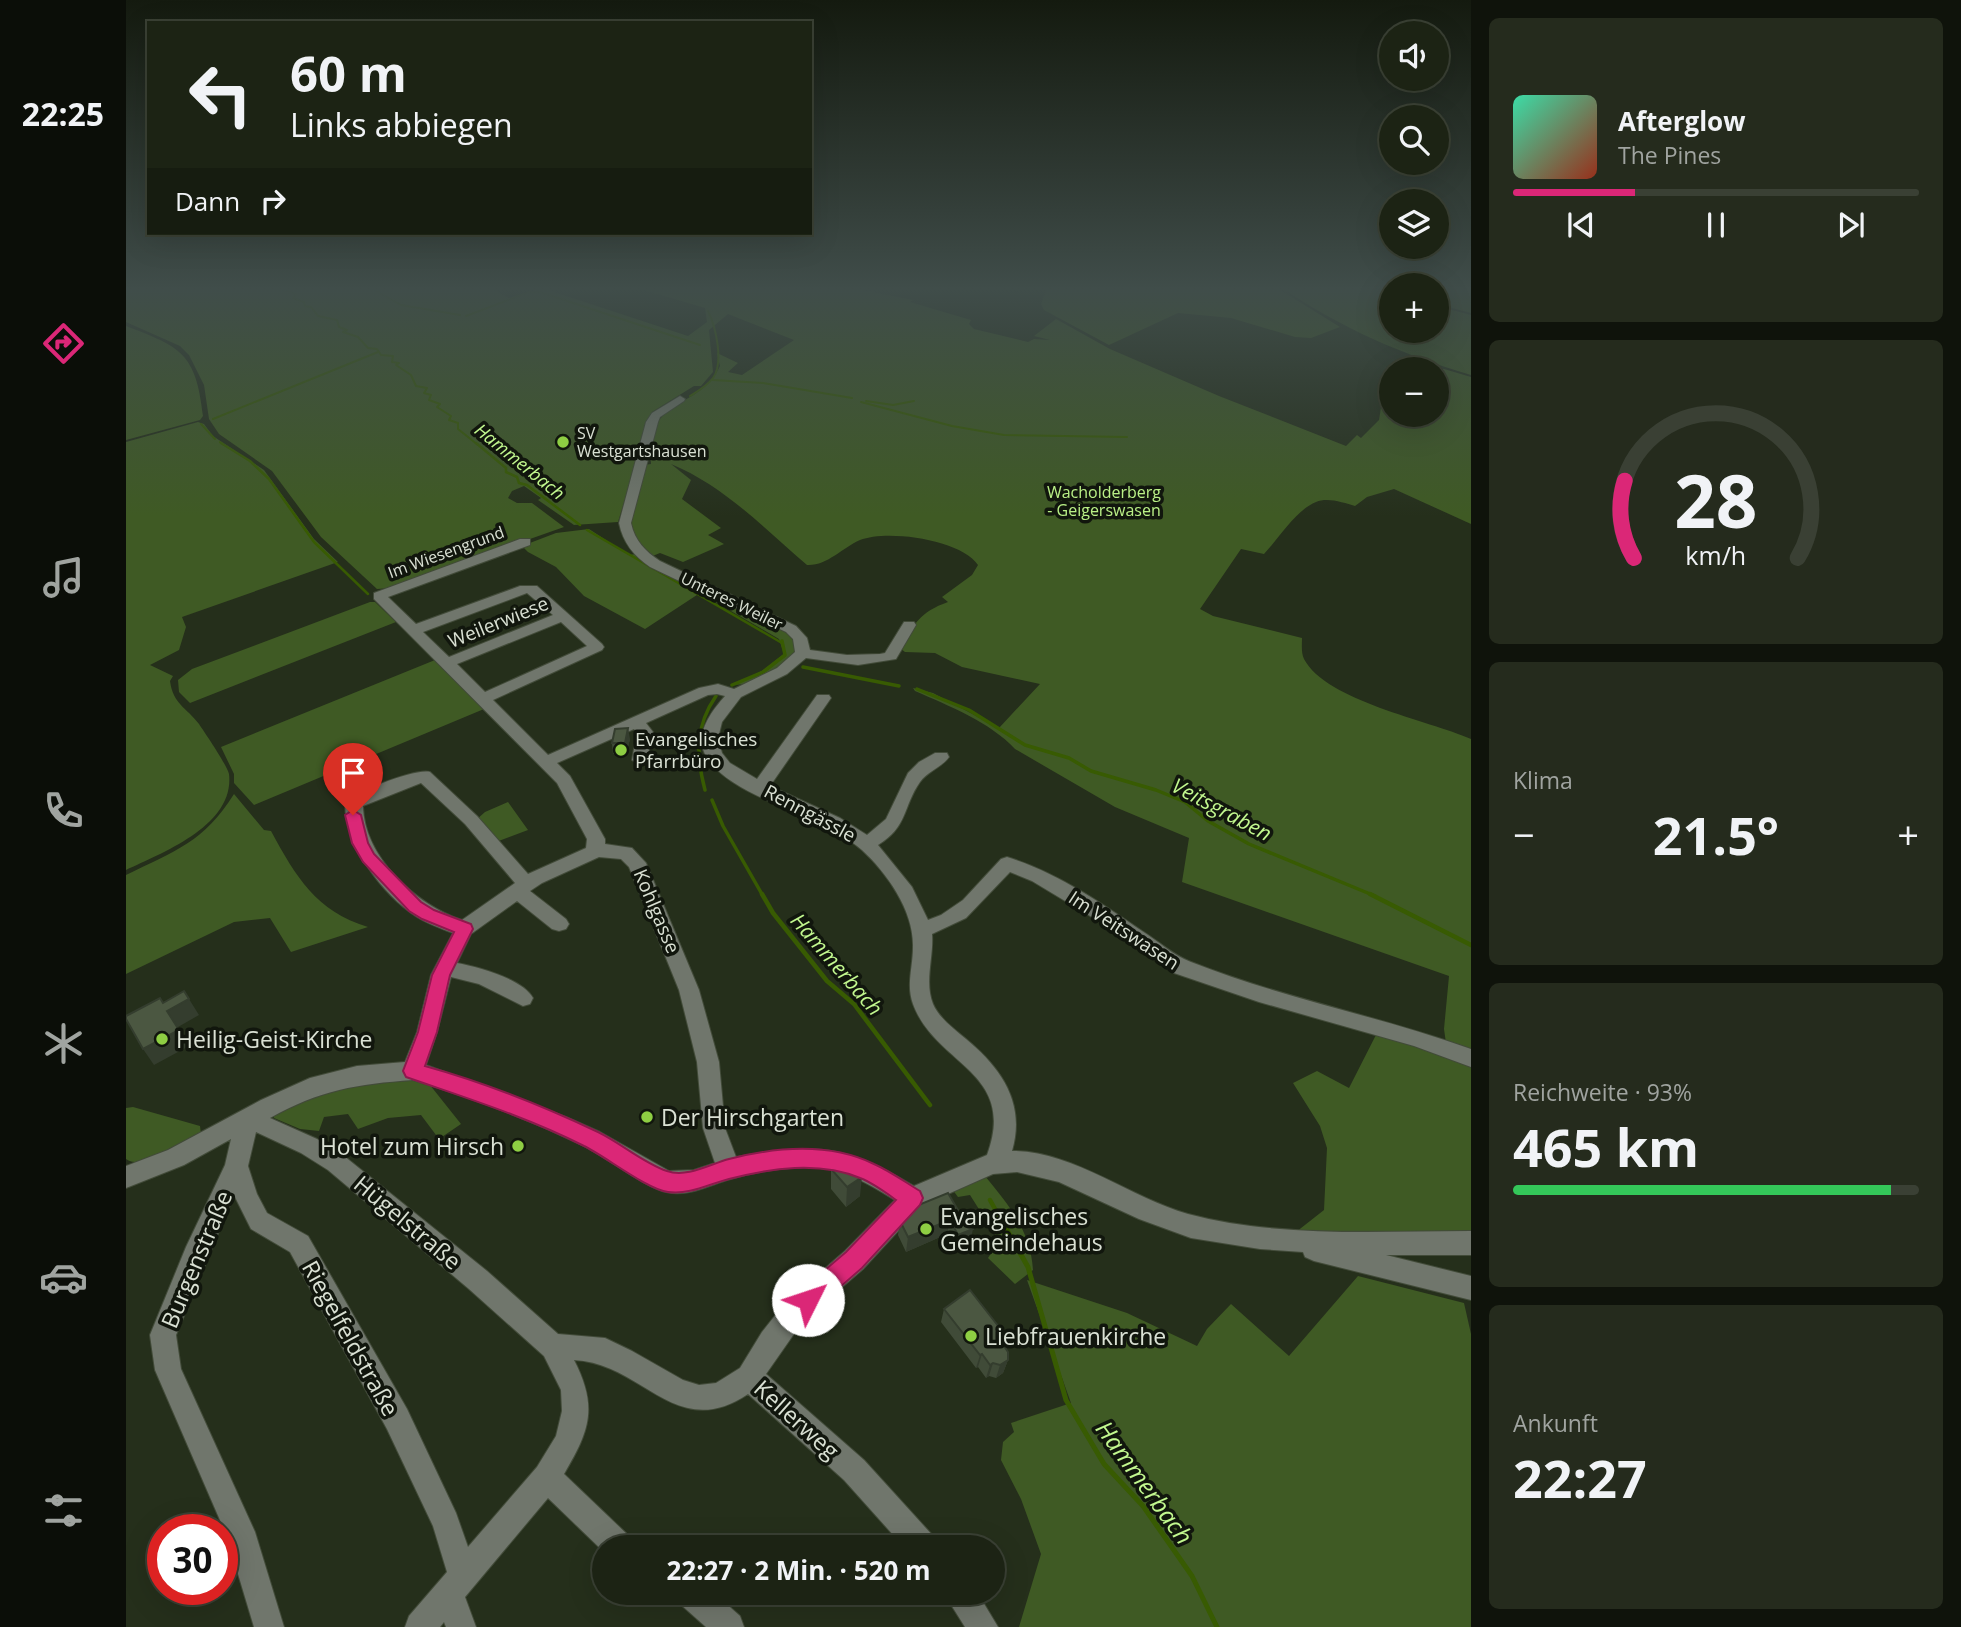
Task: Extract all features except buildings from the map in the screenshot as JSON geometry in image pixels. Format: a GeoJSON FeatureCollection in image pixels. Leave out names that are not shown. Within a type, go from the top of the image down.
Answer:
{"type":"FeatureCollection","features":[{"type":"Feature","properties":{"kind":"street","name":"Unteres Weiler"},"geometry":{"type":"LineString","coordinates":[[680,399],[656,415],[652,422],[625,523],[627,535],[642,556],[655,564],[791,629],[800,638],[803,653]]}},
{"type":"Feature","properties":{"kind":"street","name":"Im Wiesengrund"},"geometry":{"type":"LineString","coordinates":[[414,630],[379,596],[525,542]]}},
{"type":"Feature","properties":{"kind":"street"},"geometry":{"type":"LineString","coordinates":[[413,1071],[427,1032],[444,968],[464,929],[521,887],[590,855],[595,850],[597,839],[564,780],[482,699],[414,630],[525,589],[532,589],[597,647],[482,699]]}},
{"type":"Feature","properties":{"kind":"street","name":"Weilerwiese"},"geometry":{"type":"LineString","coordinates":[[447,663],[563,616]]}},
{"type":"Feature","properties":{"kind":"street"},"geometry":{"type":"LineString","coordinates":[[546,762],[704,691],[718,689],[735,694],[782,671],[803,653],[863,661],[891,656],[909,625]]}},
{"type":"Feature","properties":{"kind":"street","name":"Renngässle"},"geometry":{"type":"LineString","coordinates":[[735,694],[713,722],[710,738],[712,752],[721,766],[816,813],[867,843],[899,880],[921,929],[923,946],[918,990],[926,1011],[945,1035],[973,1058],[994,1082],[1008,1115],[1006,1138],[996,1163]]}},
{"type":"Feature","properties":{"kind":"street"},"geometry":{"type":"LineString","coordinates":[[760,786],[823,698]]}},
{"type":"Feature","properties":{"kind":"street"},"geometry":{"type":"LineString","coordinates":[[635,720],[645,732],[640,760]]}},
{"type":"Feature","properties":{"kind":"street"},"geometry":{"type":"LineString","coordinates":[[867,843],[884,836],[899,816],[914,774],[924,764],[941,757]]}},
{"type":"Feature","properties":{"kind":"street"},"geometry":{"type":"LineString","coordinates":[[464,929],[428,915],[415,906],[368,858],[360,843],[353,815],[354,804],[362,798],[424,776],[471,820],[521,887],[559,924]]}},
{"type":"Feature","properties":{"kind":"street","name":"Kohlgasse"},"geometry":{"type":"LineString","coordinates":[[595,850],[626,853],[637,863],[675,952],[689,990],[708,1062],[714,1128],[729,1169]]}},
{"type":"Feature","properties":{"kind":"street","name":"Im Veitswasen"},"geometry":{"type":"LineString","coordinates":[[921,929],[941,926],[965,910],[1007,864],[1050,883],[1107,917],[1181,967],[1259,994],[1416,1038],[1471,1058]]}},
{"type":"Feature","properties":{"kind":"street"},"geometry":{"type":"LineString","coordinates":[[444,968],[474,973],[500,983],[523,998]]}},
{"type":"Feature","properties":{"kind":"street"},"geometry":{"type":"LineString","coordinates":[[126,1177],[176,1158],[248,1118],[318,1085],[357,1075],[413,1071],[451,1082],[570,1129],[667,1182],[694,1181],[729,1169],[791,1158],[831,1159],[867,1171],[913,1198],[996,1163],[1015,1161],[1040,1166],[1143,1210],[1189,1226],[1291,1242],[1471,1288]]}},
{"type":"Feature","properties":{"kind":"street"},"geometry":{"type":"LineString","coordinates":[[236,1166],[248,1118]]}},
{"type":"Feature","properties":{"kind":"street","name":"Hügelstraße"},"geometry":{"type":"LineString","coordinates":[[248,1118],[309,1146],[337,1163],[478,1280],[553,1347],[573,1388],[576,1411],[568,1441],[547,1477],[421,1627]]}},
{"type":"Feature","properties":{"kind":"street","name":"Riegelfeldstraße"},"geometry":{"type":"LineString","coordinates":[[236,1166],[247,1198],[259,1221],[299,1244],[397,1419],[446,1523],[461,1627]]}},
{"type":"Feature","properties":{"kind":"street","name":"Burgenstraße"},"geometry":{"type":"LineString","coordinates":[[236,1166],[195,1255],[163,1335],[168,1370],[240,1532],[269,1627]]}},
{"type":"Feature","properties":{"kind":"street","name":"Kellerweg"},"geometry":{"type":"LineString","coordinates":[[913,1198],[854,1260],[794,1312],[771,1340],[749,1377],[854,1470],[913,1535]]}},
{"type":"Feature","properties":{"kind":"street"},"geometry":{"type":"LineString","coordinates":[[1291,1242],[1471,1242]]}},
{"type":"Feature","properties":{"kind":"street"},"geometry":{"type":"LineString","coordinates":[[553,1347],[578,1346],[609,1353],[686,1397],[709,1398],[728,1392],[749,1377]]}},
{"type":"Feature","properties":{"kind":"street"},"geometry":{"type":"LineString","coordinates":[[547,1477],[607,1535]]}},
{"type":"Feature","properties":{"kind":"street"},"geometry":{"type":"LineString","coordinates":[[704,1605],[729,1627]]}},
{"type":"Feature","properties":{"kind":"street"},"geometry":{"type":"LineString","coordinates":[[967,1605],[983,1627]]}},
{"type":"Feature","properties":{"kind":"green space"},"geometry":{"type":"Polygon","coordinates":[[[126,364],[189,364],[200,395],[203,416],[200,420],[126,440],[126,364]]]}},
{"type":"Feature","properties":{"kind":"green space"},"geometry":{"type":"Polygon","coordinates":[[[193,364],[712,364],[713,372],[701,386],[694,386],[652,412],[618,522],[574,525],[538,500],[541,498],[524,486],[512,491],[508,498],[517,503],[532,503],[564,527],[391,588],[377,589],[321,537],[272,471],[219,434],[209,419],[204,385],[193,364]]]}},
{"type":"Feature","properties":{"kind":"green space","name":"Wacholderberg - Geigerswasen"},"geometry":{"type":"Polygon","coordinates":[[[720,364],[737,364],[728,372],[742,375],[758,364],[1145,364],[1346,446],[1357,435],[1361,438],[1379,420],[1379,427],[1449,427],[1449,370],[1471,377],[1471,524],[1394,489],[1367,497],[1355,506],[1331,500],[1316,502],[1295,518],[1264,554],[1241,549],[1200,609],[1213,616],[1302,638],[1304,659],[1316,674],[1333,687],[1380,708],[1471,739],[1471,1053],[1446,1043],[1444,1029],[1449,976],[1182,882],[1189,838],[1115,807],[1015,749],[981,723],[915,691],[913,688],[933,693],[999,728],[1040,684],[962,667],[935,653],[905,652],[901,649],[918,620],[948,602],[942,597],[972,575],[978,565],[969,556],[941,543],[905,536],[888,536],[860,540],[828,560],[807,565],[726,496],[671,464],[691,480],[682,499],[721,528],[708,535],[724,544],[683,562],[660,553],[650,557],[629,530],[644,465],[651,464],[651,441],[656,425],[664,414],[710,381],[720,364]]]}},
{"type":"Feature","properties":{"kind":"green space"},"geometry":{"type":"Polygon","coordinates":[[[1449,364],[1471,364],[1471,375],[1449,368],[1449,364]]]}},
{"type":"Feature","properties":{"kind":"green space"},"geometry":{"type":"Polygon","coordinates":[[[198,422],[204,424],[213,436],[264,470],[314,539],[338,562],[182,617],[186,627],[179,650],[150,665],[173,676],[170,681],[174,695],[199,724],[229,774],[228,792],[221,808],[194,834],[159,855],[126,870],[126,442],[198,422]]]}},
{"type":"Feature","properties":{"kind":"green space"},"geometry":{"type":"Polygon","coordinates":[[[589,529],[629,555],[636,554],[790,631],[800,649],[793,660],[746,684],[733,685],[762,671],[784,654],[779,639],[700,593],[645,629],[584,596],[556,567],[522,546],[556,533],[589,529]]]}},
{"type":"Feature","properties":{"kind":"green space"},"geometry":{"type":"Polygon","coordinates":[[[375,602],[396,622],[190,703],[179,692],[178,680],[192,669],[375,602]]]}},
{"type":"Feature","properties":{"kind":"green space"},"geometry":{"type":"Polygon","coordinates":[[[435,660],[484,709],[254,805],[234,783],[234,774],[221,747],[435,660]]]}},
{"type":"Feature","properties":{"kind":"green space"},"geometry":{"type":"Polygon","coordinates":[[[234,794],[264,830],[271,831],[289,863],[321,902],[334,912],[368,927],[291,952],[270,918],[234,922],[126,974],[126,875],[187,844],[211,824],[234,794]]]}},
{"type":"Feature","properties":{"kind":"green space"},"geometry":{"type":"Polygon","coordinates":[[[508,802],[528,830],[496,842],[476,820],[485,812],[508,802]]]}},
{"type":"Feature","properties":{"kind":"green space"},"geometry":{"type":"Polygon","coordinates":[[[1379,1029],[1471,1062],[1471,1235],[1296,1232],[1324,1210],[1327,1148],[1320,1126],[1293,1083],[1317,1071],[1349,1088],[1379,1029]]]}},
{"type":"Feature","properties":{"kind":"green space"},"geometry":{"type":"Polygon","coordinates":[[[381,1078],[426,1080],[461,1124],[439,1139],[421,1115],[388,1118],[358,1129],[348,1114],[324,1117],[319,1131],[300,1129],[274,1118],[272,1112],[311,1095],[381,1078]]]}},
{"type":"Feature","properties":{"kind":"green space"},"geometry":{"type":"Polygon","coordinates":[[[133,1107],[200,1126],[201,1134],[153,1159],[134,1162],[126,1159],[126,1108],[133,1107]]]}},
{"type":"Feature","properties":{"kind":"green space"},"geometry":{"type":"Polygon","coordinates":[[[985,1176],[1010,1208],[1028,1243],[1033,1270],[1015,1284],[988,1258],[999,1241],[970,1195],[958,1197],[952,1189],[985,1176]]]}},
{"type":"Feature","properties":{"kind":"green space"},"geometry":{"type":"Polygon","coordinates":[[[1358,1276],[1464,1303],[1471,1334],[1471,1627],[1019,1627],[1041,1554],[1021,1499],[1001,1460],[1003,1442],[1014,1432],[1011,1423],[1071,1403],[1027,1280],[1127,1313],[1197,1346],[1207,1329],[1231,1304],[1289,1356],[1358,1276]]]}},
{"type":"Feature","properties":{"kind":"waterway"},"geometry":{"type":"LineString","coordinates":[[213,419],[349,364]]}},
{"type":"Feature","properties":{"kind":"waterway","name":"Hammerbach"},"geometry":{"type":"LineString","coordinates":[[398,364],[411,375],[416,386],[427,388],[424,393],[431,395],[429,400],[440,404],[437,407],[451,416],[449,420],[458,423],[458,429],[478,445]]}},
{"type":"Feature","properties":{"kind":"waterway"},"geometry":{"type":"LineString","coordinates":[[690,396],[711,381],[718,364]]}},
{"type":"Feature","properties":{"kind":"waterway"},"geometry":{"type":"LineString","coordinates":[[713,380],[763,383],[852,398]]}},
{"type":"Feature","properties":{"kind":"waterway"},"geometry":{"type":"LineString","coordinates":[[866,401],[893,405],[914,401]]}},
{"type":"Feature","properties":{"kind":"waterway"},"geometry":{"type":"LineString","coordinates":[[861,402],[952,426],[1004,435],[1127,437]]}},
{"type":"Feature","properties":{"kind":"waterway"},"geometry":{"type":"LineString","coordinates":[[201,424],[215,439]]}},
{"type":"Feature","properties":{"kind":"waterway","name":"Hammerbach"},"geometry":{"type":"LineString","coordinates":[[476,443],[506,468],[506,472],[517,477],[519,483],[527,485],[580,525]]}},
{"type":"Feature","properties":{"kind":"waterway"},"geometry":{"type":"LineString","coordinates":[[223,444],[250,461],[269,479],[314,542],[368,594]]}},
{"type":"Feature","properties":{"kind":"waterway","name":"Hammerbach"},"geometry":{"type":"LineString","coordinates":[[587,530],[782,643]]}},
{"type":"Feature","properties":{"kind":"waterway","name":"Hammerbach"},"geometry":{"type":"LineString","coordinates":[[732,685],[763,672],[785,655],[782,641]]}},
{"type":"Feature","properties":{"kind":"waterway","name":"Veitsgraben"},"geometry":{"type":"LineString","coordinates":[[803,667],[899,686]]}},
{"type":"Feature","properties":{"kind":"waterway","name":"Veitsgraben"},"geometry":{"type":"LineString","coordinates":[[917,689],[969,710],[1025,745],[1069,758],[1091,771],[1156,790],[1185,802],[1208,821],[1249,844],[1375,896]]}},
{"type":"Feature","properties":{"kind":"waterway","name":"Hammerbach"},"geometry":{"type":"LineString","coordinates":[[705,790],[699,742],[704,719],[716,696]]}},
{"type":"Feature","properties":{"kind":"waterway","name":"Hammerbach"},"geometry":{"type":"LineString","coordinates":[[712,800],[723,826],[763,896]]}},
{"type":"Feature","properties":{"kind":"waterway","name":"Hammerbach"},"geometry":{"type":"LineString","coordinates":[[762,894],[773,913],[827,981],[854,1004],[930,1105]]}},
{"type":"Feature","properties":{"kind":"waterway","name":"Veitsgraben"},"geometry":{"type":"LineString","coordinates":[[1370,894],[1471,945]]}},
{"type":"Feature","properties":{"kind":"waterway","name":"Hammerbach"},"geometry":{"type":"LineString","coordinates":[[990,1200],[1000,1218]]}},
{"type":"Feature","properties":{"kind":"waterway","name":"Hammerbach"},"geometry":{"type":"LineString","coordinates":[[999,1216],[1028,1267],[1066,1400],[1104,1464],[1143,1506],[1192,1576],[1217,1627]]}},
{"type":"Feature","properties":{"kind":"place","name":"SV Westgartshausen"},"geometry":{"type":"Point","coordinates":[563,442]}},
{"type":"Feature","properties":{"kind":"place","name":"Evangelisches Pfarrbüro"},"geometry":{"type":"Point","coordinates":[621,750]}},
{"type":"Feature","properties":{"kind":"place","name":"Heilig-Geist-Kirche"},"geometry":{"type":"Point","coordinates":[162,1039]}},
{"type":"Feature","properties":{"kind":"place","name":"Der Hirschgarten"},"geometry":{"type":"Point","coordinates":[647,1117]}},
{"type":"Feature","properties":{"kind":"place","name":"Hotel zum Hirsch"},"geometry":{"type":"Point","coordinates":[518,1146]}},
{"type":"Feature","properties":{"kind":"place","name":"Evangelisches Gemeindehaus"},"geometry":{"type":"Point","coordinates":[926,1229]}},
{"type":"Feature","properties":{"kind":"place","name":"Liebfrauenkirche"},"geometry":{"type":"Point","coordinates":[971,1336]}},
{"type":"Feature","properties":{"kind":"route"},"geometry":{"type":"LineString","coordinates":[[353,815],[360,843],[368,858],[415,906],[428,915],[464,929],[441,975],[427,1032],[413,1071],[451,1082],[558,1124],[592,1139],[667,1182],[694,1181],[729,1169],[791,1158],[831,1159],[867,1171],[913,1198],[854,1260],[808,1300]]}}]}
